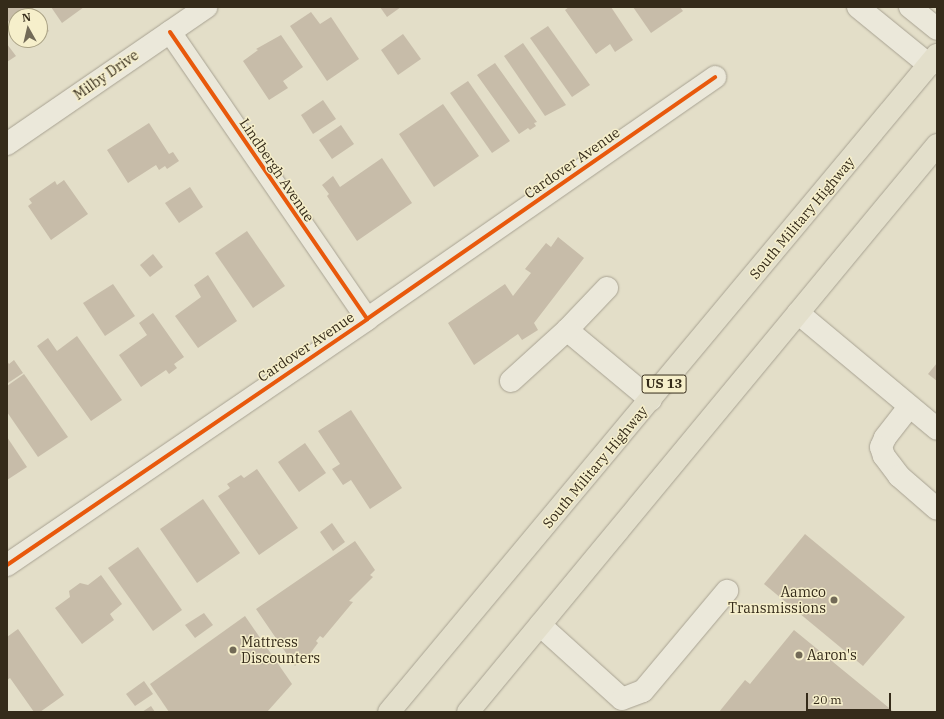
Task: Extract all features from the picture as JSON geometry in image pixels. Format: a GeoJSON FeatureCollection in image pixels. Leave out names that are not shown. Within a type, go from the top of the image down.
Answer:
{"type":"FeatureCollection","features":[{"type":"Feature","properties":{"kind":"main road","name":"South Military Highway"},"geometry":{"type":"LineString","coordinates":[[389,712],[651,400],[933,60]]}},
{"type":"Feature","properties":{"kind":"main road"},"geometry":{"type":"LineString","coordinates":[[468,712],[937,145]]}},
{"type":"Feature","properties":{"kind":"street","name":"Milby Drive"},"geometry":{"type":"LineString","coordinates":[[7,144],[206,7]]}},
{"type":"Feature","properties":{"kind":"street"},"geometry":{"type":"LineString","coordinates":[[858,7],[933,60]]}},
{"type":"Feature","properties":{"kind":"street"},"geometry":{"type":"LineString","coordinates":[[910,7],[937,29]]}},
{"type":"Feature","properties":{"kind":"street","name":"Lindbergh Avenue"},"geometry":{"type":"LineString","coordinates":[[170,32],[367,320]]}},
{"type":"Feature","properties":{"kind":"street","name":"Cardover Avenue"},"geometry":{"type":"LineString","coordinates":[[7,565],[367,320],[715,77]]}},
{"type":"Feature","properties":{"kind":"street"},"geometry":{"type":"LineString","coordinates":[[511,381],[567,330],[607,288]]}},
{"type":"Feature","properties":{"kind":"street"},"geometry":{"type":"LineString","coordinates":[[798,313],[937,429]]}},
{"type":"Feature","properties":{"kind":"street"},"geometry":{"type":"LineString","coordinates":[[567,330],[651,400]]}},
{"type":"Feature","properties":{"kind":"street"},"geometry":{"type":"LineString","coordinates":[[909,407],[885,438],[881,447],[884,456],[899,476],[937,509]]}},
{"type":"Feature","properties":{"kind":"street"},"geometry":{"type":"LineString","coordinates":[[540,625],[622,699],[643,692],[727,591]]}},
{"type":"Feature","properties":{"kind":"building"},"geometry":{"type":"Polygon","coordinates":[[[7,7],[33,8],[8,8],[8,21],[7,7]]]}},
{"type":"Feature","properties":{"kind":"building"},"geometry":{"type":"Polygon","coordinates":[[[51,7],[84,7],[62,23],[51,7]]]}},
{"type":"Feature","properties":{"kind":"building"},"geometry":{"type":"Polygon","coordinates":[[[380,7],[401,7],[387,17],[380,7]]]}},
{"type":"Feature","properties":{"kind":"building"},"geometry":{"type":"Polygon","coordinates":[[[569,7],[611,7],[633,40],[615,52],[610,44],[596,54],[565,10],[569,7]]]}},
{"type":"Feature","properties":{"kind":"building"},"geometry":{"type":"Polygon","coordinates":[[[633,7],[680,7],[683,11],[651,33],[633,7]]]}},
{"type":"Feature","properties":{"kind":"building"},"geometry":{"type":"Polygon","coordinates":[[[311,12],[320,24],[331,17],[359,59],[327,81],[290,26],[311,12]]]}},
{"type":"Feature","properties":{"kind":"building"},"geometry":{"type":"Polygon","coordinates":[[[548,26],[590,85],[572,97],[530,38],[548,26]]]}},
{"type":"Feature","properties":{"kind":"building"},"geometry":{"type":"Polygon","coordinates":[[[403,34],[421,59],[398,75],[381,50],[403,34]]]}},
{"type":"Feature","properties":{"kind":"building"},"geometry":{"type":"Polygon","coordinates":[[[281,35],[303,67],[283,81],[288,88],[269,100],[243,61],[258,50],[256,49],[281,35]]]}},
{"type":"Feature","properties":{"kind":"building"},"geometry":{"type":"Polygon","coordinates":[[[523,43],[566,105],[545,116],[504,56],[523,43]]]}},
{"type":"Feature","properties":{"kind":"building"},"geometry":{"type":"Polygon","coordinates":[[[7,44],[8,48],[10,48],[16,56],[7,62],[7,44]]]}},
{"type":"Feature","properties":{"kind":"building"},"geometry":{"type":"Polygon","coordinates":[[[495,63],[537,122],[534,123],[536,126],[530,130],[528,128],[519,134],[477,75],[495,63]]]}},
{"type":"Feature","properties":{"kind":"building"},"geometry":{"type":"Polygon","coordinates":[[[468,81],[510,141],[492,153],[450,93],[468,81]]]}},
{"type":"Feature","properties":{"kind":"building"},"geometry":{"type":"Polygon","coordinates":[[[323,100],[336,119],[313,134],[301,115],[323,100]]]}},
{"type":"Feature","properties":{"kind":"building"},"geometry":{"type":"Polygon","coordinates":[[[443,104],[479,156],[434,187],[399,134],[443,104]]]}},
{"type":"Feature","properties":{"kind":"building"},"geometry":{"type":"Polygon","coordinates":[[[149,123],[169,154],[173,152],[179,161],[167,169],[165,166],[159,170],[156,165],[128,183],[107,150],[149,123]]]}},
{"type":"Feature","properties":{"kind":"building"},"geometry":{"type":"Polygon","coordinates":[[[341,125],[354,144],[332,159],[319,140],[341,125]]]}},
{"type":"Feature","properties":{"kind":"building"},"geometry":{"type":"Polygon","coordinates":[[[382,158],[412,203],[357,241],[327,196],[329,194],[322,185],[333,176],[340,187],[382,158]]]}},
{"type":"Feature","properties":{"kind":"building"},"geometry":{"type":"Polygon","coordinates":[[[64,180],[88,214],[51,240],[28,206],[32,203],[29,199],[55,181],[57,185],[64,180]]]}},
{"type":"Feature","properties":{"kind":"building"},"geometry":{"type":"Polygon","coordinates":[[[190,187],[203,207],[179,223],[165,203],[190,187]]]}},
{"type":"Feature","properties":{"kind":"building"},"geometry":{"type":"Polygon","coordinates":[[[247,231],[285,286],[253,308],[215,253],[247,231]]]}},
{"type":"Feature","properties":{"kind":"building"},"geometry":{"type":"Polygon","coordinates":[[[558,237],[584,258],[534,323],[538,330],[522,340],[518,334],[474,365],[448,323],[505,284],[513,296],[531,273],[525,269],[546,243],[551,247],[558,237]]]}},
{"type":"Feature","properties":{"kind":"building"},"geometry":{"type":"Polygon","coordinates":[[[153,254],[163,267],[150,277],[140,265],[153,254]]]}},
{"type":"Feature","properties":{"kind":"building"},"geometry":{"type":"Polygon","coordinates":[[[208,275],[237,321],[198,348],[175,316],[201,297],[194,285],[208,275]]]}},
{"type":"Feature","properties":{"kind":"building"},"geometry":{"type":"Polygon","coordinates":[[[113,284],[135,316],[105,336],[83,303],[113,284]]]}},
{"type":"Feature","properties":{"kind":"building"},"geometry":{"type":"Polygon","coordinates":[[[153,313],[184,357],[174,364],[177,368],[169,374],[166,370],[141,387],[119,355],[147,335],[139,323],[153,313]]]}},
{"type":"Feature","properties":{"kind":"building"},"geometry":{"type":"Polygon","coordinates":[[[77,336],[122,400],[91,421],[37,346],[48,338],[57,351],[77,336]]]}},
{"type":"Feature","properties":{"kind":"building"},"geometry":{"type":"Polygon","coordinates":[[[14,360],[23,373],[8,383],[7,361],[9,364],[14,360]]]}},
{"type":"Feature","properties":{"kind":"building"},"geometry":{"type":"Polygon","coordinates":[[[937,363],[937,381],[928,374],[937,363]]]}},
{"type":"Feature","properties":{"kind":"building"},"geometry":{"type":"Polygon","coordinates":[[[24,374],[68,437],[38,457],[7,412],[7,386],[24,374]]]}},
{"type":"Feature","properties":{"kind":"building"},"geometry":{"type":"Polygon","coordinates":[[[351,410],[402,488],[370,509],[351,480],[343,485],[332,469],[340,464],[318,431],[351,410]]]}},
{"type":"Feature","properties":{"kind":"building"},"geometry":{"type":"Polygon","coordinates":[[[7,437],[27,467],[7,480],[7,437]]]}},
{"type":"Feature","properties":{"kind":"building"},"geometry":{"type":"Polygon","coordinates":[[[305,443],[326,473],[299,492],[278,462],[305,443]]]}},
{"type":"Feature","properties":{"kind":"building"},"geometry":{"type":"Polygon","coordinates":[[[257,469],[298,528],[259,555],[218,496],[230,488],[227,484],[241,475],[244,478],[257,469]]]}},
{"type":"Feature","properties":{"kind":"building"},"geometry":{"type":"Polygon","coordinates":[[[203,499],[240,553],[197,583],[160,529],[203,499]]]}},
{"type":"Feature","properties":{"kind":"building"},"geometry":{"type":"Polygon","coordinates":[[[332,523],[345,542],[333,551],[320,532],[332,523]]]}},
{"type":"Feature","properties":{"kind":"building","name":"Aamco Transmissions"},"geometry":{"type":"Polygon","coordinates":[[[805,534],[905,617],[863,666],[764,584],[805,534]]]}},
{"type":"Feature","properties":{"kind":"building"},"geometry":{"type":"Polygon","coordinates":[[[355,541],[375,570],[370,575],[373,577],[349,601],[353,602],[323,638],[320,636],[316,641],[318,643],[303,663],[300,660],[295,666],[256,609],[355,541]]]}},
{"type":"Feature","properties":{"kind":"building"},"geometry":{"type":"Polygon","coordinates":[[[138,547],[182,610],[153,631],[108,568],[138,547]]]}},
{"type":"Feature","properties":{"kind":"building"},"geometry":{"type":"Polygon","coordinates":[[[101,575],[122,604],[110,614],[114,620],[82,644],[55,608],[70,597],[69,591],[80,583],[88,585],[101,575]]]}},
{"type":"Feature","properties":{"kind":"building"},"geometry":{"type":"Polygon","coordinates":[[[204,613],[213,625],[195,638],[185,625],[204,613]]]}},
{"type":"Feature","properties":{"kind":"building","name":"Mattress Discounters"},"geometry":{"type":"Polygon","coordinates":[[[245,616],[292,684],[267,712],[169,712],[150,684],[245,616]]]}},
{"type":"Feature","properties":{"kind":"building"},"geometry":{"type":"Polygon","coordinates":[[[18,629],[64,695],[40,712],[34,712],[10,678],[7,680],[7,637],[18,629]]]}},
{"type":"Feature","properties":{"kind":"building","name":"Aaron's"},"geometry":{"type":"Polygon","coordinates":[[[794,630],[894,712],[719,712],[745,680],[750,684],[794,630]]]}},
{"type":"Feature","properties":{"kind":"building"},"geometry":{"type":"Polygon","coordinates":[[[144,681],[153,694],[135,706],[126,694],[144,681]]]}},
{"type":"Feature","properties":{"kind":"building"},"geometry":{"type":"Polygon","coordinates":[[[151,706],[155,712],[142,712],[151,706]]]}},
{"type":"Feature","properties":{"kind":"cycle path"},"geometry":{"type":"LineString","coordinates":[[170,32],[367,319]]}},
{"type":"Feature","properties":{"kind":"cycle path"},"geometry":{"type":"LineString","coordinates":[[7,565],[367,319],[715,77]]}},
{"type":"Feature","properties":{"kind":"place","name":"Aamco Transmissions"},"geometry":{"type":"Point","coordinates":[834,600]}},
{"type":"Feature","properties":{"kind":"place","name":"Mattress Discounters"},"geometry":{"type":"Point","coordinates":[233,650]}},
{"type":"Feature","properties":{"kind":"place","name":"Aaron's"},"geometry":{"type":"Point","coordinates":[799,655]}}]}
